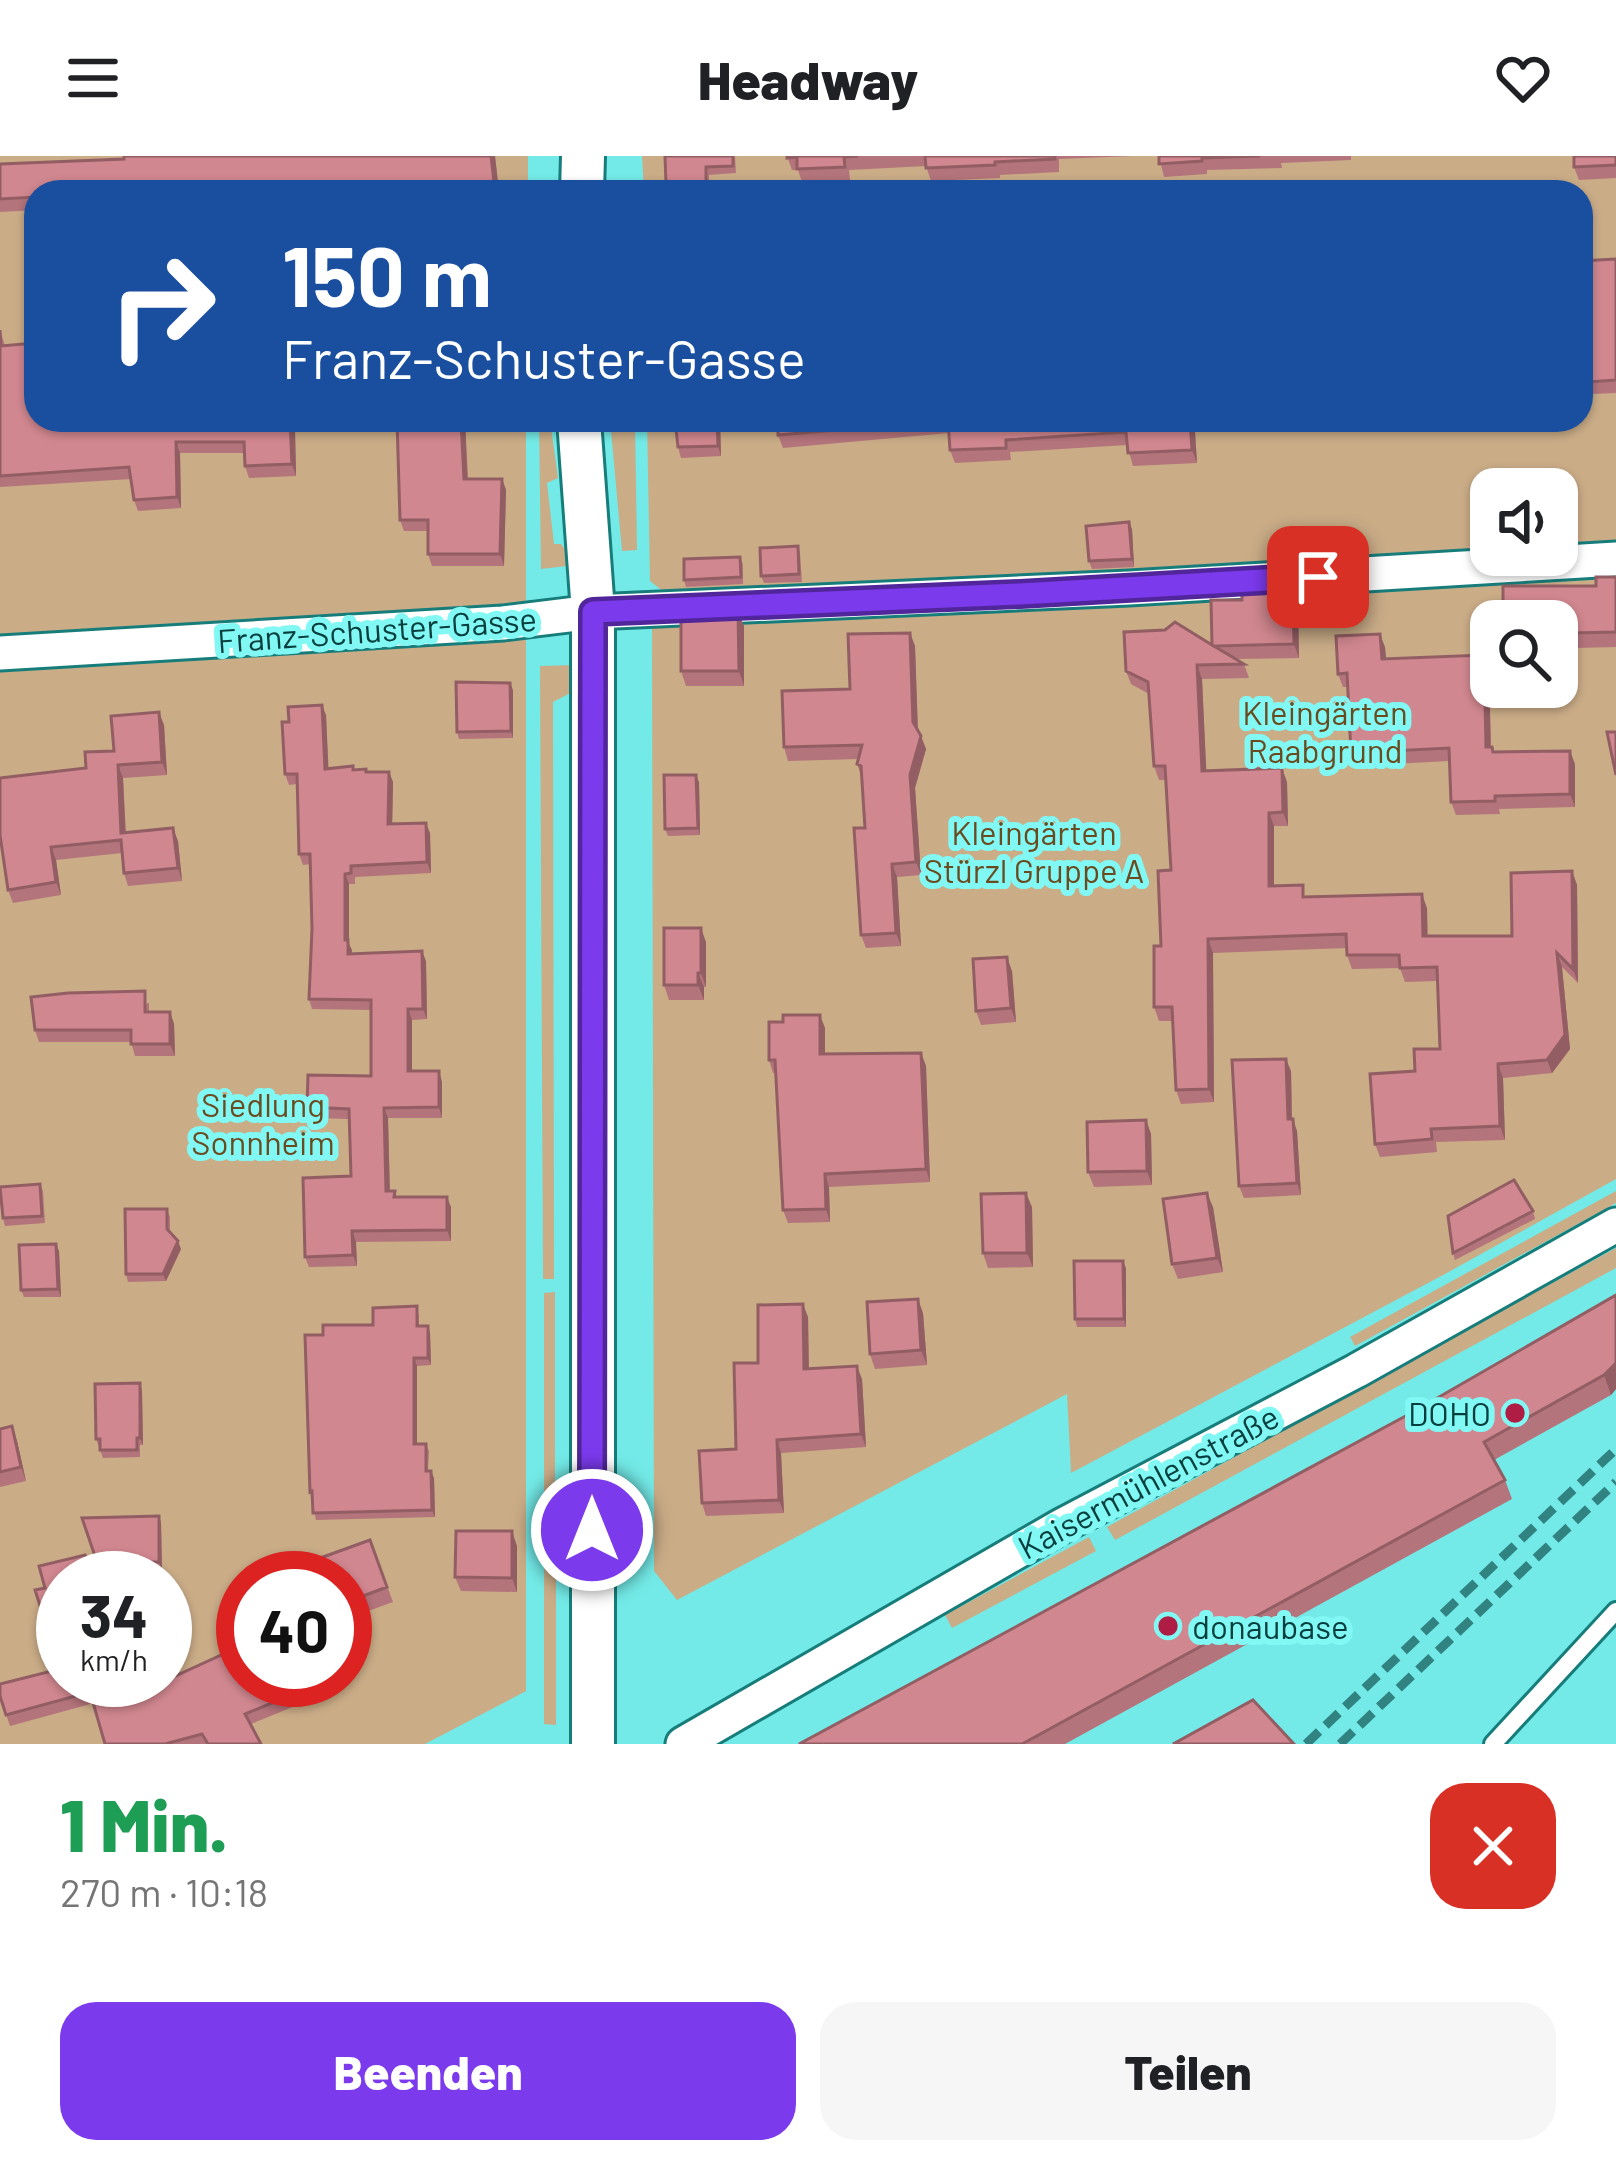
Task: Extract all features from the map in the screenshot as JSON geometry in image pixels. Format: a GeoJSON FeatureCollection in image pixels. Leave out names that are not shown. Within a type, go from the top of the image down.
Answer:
{"type":"FeatureCollection","features":[{"type":"Feature","properties":{"kind":"street"},"geometry":{"type":"LineString","coordinates":[[580,432],[593,612],[593,1744]]}},
{"type":"Feature","properties":{"kind":"street","name":"Franz-Schuster-Gasse"},"geometry":{"type":"LineString","coordinates":[[0,652],[503,623],[593,612],[1616,559]]}},
{"type":"Feature","properties":{"kind":"street","name":"Kaisermühlenstraße"},"geometry":{"type":"LineString","coordinates":[[683,1744],[1063,1525],[1356,1371],[1616,1225]]}},
{"type":"Feature","properties":{"kind":"lane"},"geometry":{"type":"LineString","coordinates":[[1493,1744],[1616,1611]]}},
{"type":"Feature","properties":{"kind":"green space","name":"Siedlung Sonnheim"},"geometry":{"type":"Polygon","coordinates":[[[0,156],[528,156],[528,180],[24,180],[24,432],[526,432],[526,1691],[425,1744],[0,1744],[0,156]]]}},
{"type":"Feature","properties":{"kind":"green space"},"geometry":{"type":"Polygon","coordinates":[[[642,156],[1616,156],[1616,549],[1578,551],[1578,468],[1470,468],[1470,556],[669,596],[650,581],[647,432],[1593,432],[1593,180],[643,180],[642,156]]]}},
{"type":"Feature","properties":{"kind":"green space"},"geometry":{"type":"Polygon","coordinates":[[[539,432],[552,432],[558,478],[547,483],[554,544],[565,549],[567,566],[541,569],[539,432]]]}},
{"type":"Feature","properties":{"kind":"green space"},"geometry":{"type":"Polygon","coordinates":[[[611,432],[635,432],[637,550],[622,551],[611,432]]]}},
{"type":"Feature","properties":{"kind":"green space"},"geometry":{"type":"Polygon","coordinates":[[[1616,571],[1616,1179],[1071,1473],[1067,1394],[677,1600],[654,1571],[652,622],[1616,571]]]}},
{"type":"Feature","properties":{"kind":"green space"},"geometry":{"type":"Polygon","coordinates":[[[577,665],[576,690],[553,702],[554,1279],[543,1279],[540,666],[577,665]]]}},
{"type":"Feature","properties":{"kind":"green space"},"geometry":{"type":"Polygon","coordinates":[[[1616,1191],[1616,1203],[1355,1346],[1350,1337],[1616,1191]]]}},
{"type":"Feature","properties":{"kind":"green space"},"geometry":{"type":"Polygon","coordinates":[[[1616,1248],[1616,1268],[1115,1540],[1107,1527],[1616,1248]]]}},
{"type":"Feature","properties":{"kind":"green space"},"geometry":{"type":"Polygon","coordinates":[[[555,1292],[555,1489],[566,1495],[556,1550],[556,1725],[544,1724],[544,1293],[555,1292]]]}},
{"type":"Feature","properties":{"kind":"green space"},"geometry":{"type":"Polygon","coordinates":[[[1089,1537],[1096,1551],[952,1628],[945,1615],[1089,1537]]]}},
{"type":"Feature","properties":{"kind":"building"},"geometry":{"type":"Polygon","coordinates":[[[491,156],[494,180],[24,180],[24,198],[0,199],[0,164],[491,156]]]}},
{"type":"Feature","properties":{"kind":"building"},"geometry":{"type":"Polygon","coordinates":[[[665,156],[733,156],[733,166],[706,167],[706,180],[666,180],[665,156]]]}},
{"type":"Feature","properties":{"kind":"building"},"geometry":{"type":"Polygon","coordinates":[[[787,156],[858,156],[844,157],[845,167],[797,169],[797,157],[787,156]]]}},
{"type":"Feature","properties":{"kind":"building"},"geometry":{"type":"Polygon","coordinates":[[[925,156],[1055,156],[1055,159],[926,168],[925,156]]]}},
{"type":"Feature","properties":{"kind":"building"},"geometry":{"type":"Polygon","coordinates":[[[1159,156],[1260,156],[1159,164],[1159,156]]]}},
{"type":"Feature","properties":{"kind":"building"},"geometry":{"type":"Polygon","coordinates":[[[1574,156],[1616,156],[1616,165],[1574,167],[1574,156]]]}},
{"type":"Feature","properties":{"kind":"building"},"geometry":{"type":"Polygon","coordinates":[[[1616,259],[1616,380],[1593,382],[1593,260],[1616,259]]]}},
{"type":"Feature","properties":{"kind":"building"},"geometry":{"type":"Polygon","coordinates":[[[0,330],[1,346],[24,344],[24,432],[291,432],[292,464],[245,466],[244,442],[176,442],[177,497],[134,500],[129,467],[0,476],[0,330]]]}},
{"type":"Feature","properties":{"kind":"building"},"geometry":{"type":"Polygon","coordinates":[[[397,432],[462,432],[464,479],[502,479],[500,554],[428,554],[428,520],[400,520],[397,432]]]}},
{"type":"Feature","properties":{"kind":"building"},"geometry":{"type":"Polygon","coordinates":[[[676,432],[717,432],[718,446],[678,447],[676,432]]]}},
{"type":"Feature","properties":{"kind":"building"},"geometry":{"type":"Polygon","coordinates":[[[949,432],[1126,432],[1006,440],[1006,448],[950,450],[949,432]]]}},
{"type":"Feature","properties":{"kind":"building"},"geometry":{"type":"Polygon","coordinates":[[[1126,432],[1191,432],[1192,450],[1128,453],[1126,432]]]}},
{"type":"Feature","properties":{"kind":"building"},"geometry":{"type":"Polygon","coordinates":[[[1129,522],[1132,559],[1089,561],[1086,526],[1129,522]]]}},
{"type":"Feature","properties":{"kind":"building"},"geometry":{"type":"Polygon","coordinates":[[[798,546],[799,574],[761,576],[760,548],[798,546]]]}},
{"type":"Feature","properties":{"kind":"building"},"geometry":{"type":"Polygon","coordinates":[[[740,557],[741,577],[684,580],[684,559],[740,557]]]}},
{"type":"Feature","properties":{"kind":"building"},"geometry":{"type":"Polygon","coordinates":[[[1596,577],[1616,577],[1616,632],[1578,633],[1578,600],[1503,600],[1503,586],[1596,586],[1596,577]]]}},
{"type":"Feature","properties":{"kind":"building"},"geometry":{"type":"Polygon","coordinates":[[[1293,593],[1294,644],[1214,646],[1244,664],[1197,665],[1202,771],[1282,768],[1283,812],[1269,813],[1269,886],[1303,885],[1303,897],[1422,894],[1423,936],[1512,936],[1511,873],[1572,871],[1573,969],[1557,953],[1565,1035],[1547,1060],[1498,1064],[1500,1126],[1431,1129],[1432,1139],[1375,1144],[1370,1074],[1415,1071],[1414,1049],[1440,1049],[1437,967],[1400,968],[1399,955],[1347,955],[1346,934],[1208,939],[1209,1089],[1176,1090],[1172,1007],[1154,1007],[1154,946],[1161,946],[1158,871],[1171,870],[1165,766],[1154,766],[1148,682],[1126,671],[1124,632],[1165,630],[1175,622],[1212,645],[1211,600],[1293,593]]]}},
{"type":"Feature","properties":{"kind":"building"},"geometry":{"type":"Polygon","coordinates":[[[738,612],[739,671],[681,671],[681,614],[738,612]]]}},
{"type":"Feature","properties":{"kind":"building"},"geometry":{"type":"Polygon","coordinates":[[[910,633],[913,722],[921,736],[910,775],[916,862],[892,864],[896,933],[861,935],[854,828],[865,828],[861,766],[857,764],[862,745],[784,747],[782,691],[850,689],[848,634],[910,633]]]}},
{"type":"Feature","properties":{"kind":"building"},"geometry":{"type":"Polygon","coordinates":[[[1380,634],[1382,659],[1470,656],[1470,708],[1485,708],[1486,747],[1493,752],[1570,751],[1570,794],[1451,802],[1449,748],[1351,753],[1347,673],[1338,674],[1336,636],[1380,634]]]}},
{"type":"Feature","properties":{"kind":"building"},"geometry":{"type":"Polygon","coordinates":[[[456,682],[510,683],[511,731],[457,732],[456,682]]]}},
{"type":"Feature","properties":{"kind":"building"},"geometry":{"type":"Polygon","coordinates":[[[322,705],[325,769],[353,766],[353,770],[389,772],[388,824],[426,823],[427,862],[351,866],[351,873],[345,874],[345,940],[348,954],[422,951],[423,1009],[408,1009],[408,1071],[439,1071],[439,1107],[384,1108],[386,1191],[395,1191],[394,1197],[447,1197],[447,1230],[352,1231],[353,1255],[305,1257],[303,1178],[351,1176],[349,1109],[307,1107],[308,1075],[371,1076],[371,1000],[309,999],[310,854],[299,854],[297,774],[285,774],[282,722],[289,722],[288,707],[322,705]]]}},
{"type":"Feature","properties":{"kind":"building"},"geometry":{"type":"Polygon","coordinates":[[[159,712],[162,762],[118,765],[121,833],[173,828],[178,868],[124,873],[121,840],[51,847],[56,882],[8,890],[0,835],[0,778],[86,768],[85,752],[114,751],[111,716],[159,712]]]}},
{"type":"Feature","properties":{"kind":"building"},"geometry":{"type":"Polygon","coordinates":[[[1607,732],[1616,732],[1616,775],[1607,732]]]}},
{"type":"Feature","properties":{"kind":"building"},"geometry":{"type":"Polygon","coordinates":[[[664,775],[696,775],[698,828],[665,829],[664,775]]]}},
{"type":"Feature","properties":{"kind":"building"},"geometry":{"type":"Polygon","coordinates":[[[664,928],[701,928],[698,985],[664,985],[664,928]]]}},
{"type":"Feature","properties":{"kind":"building"},"geometry":{"type":"Polygon","coordinates":[[[1007,957],[1011,1008],[976,1011],[973,959],[1007,957]]]}},
{"type":"Feature","properties":{"kind":"building"},"geometry":{"type":"Polygon","coordinates":[[[145,991],[145,1012],[170,1012],[170,1044],[131,1044],[131,1030],[35,1030],[31,997],[145,991]]]}},
{"type":"Feature","properties":{"kind":"building"},"geometry":{"type":"Polygon","coordinates":[[[783,1015],[820,1015],[820,1054],[921,1053],[926,1169],[825,1174],[826,1209],[783,1210],[769,1022],[783,1022],[783,1015]]]}},
{"type":"Feature","properties":{"kind":"building"},"geometry":{"type":"Polygon","coordinates":[[[1286,1059],[1297,1183],[1239,1186],[1232,1060],[1286,1059]]]}},
{"type":"Feature","properties":{"kind":"building"},"geometry":{"type":"Polygon","coordinates":[[[1146,1120],[1147,1171],[1088,1172],[1087,1122],[1146,1120]]]}},
{"type":"Feature","properties":{"kind":"building"},"geometry":{"type":"Polygon","coordinates":[[[1514,1180],[1533,1211],[1453,1253],[1448,1216],[1514,1180]]]}},
{"type":"Feature","properties":{"kind":"building"},"geometry":{"type":"Polygon","coordinates":[[[40,1184],[42,1216],[3,1218],[0,1187],[40,1184]]]}},
{"type":"Feature","properties":{"kind":"building"},"geometry":{"type":"Polygon","coordinates":[[[1026,1193],[1027,1253],[983,1253],[981,1194],[1026,1193]]]}},
{"type":"Feature","properties":{"kind":"building"},"geometry":{"type":"Polygon","coordinates":[[[1207,1193],[1217,1258],[1172,1264],[1163,1199],[1207,1193]]]}},
{"type":"Feature","properties":{"kind":"building"},"geometry":{"type":"Polygon","coordinates":[[[125,1209],[167,1209],[167,1229],[178,1241],[163,1274],[126,1274],[125,1209]]]}},
{"type":"Feature","properties":{"kind":"building"},"geometry":{"type":"Polygon","coordinates":[[[56,1244],[58,1289],[21,1290],[19,1245],[56,1244]]]}},
{"type":"Feature","properties":{"kind":"building"},"geometry":{"type":"Polygon","coordinates":[[[1074,1261],[1123,1261],[1124,1319],[1075,1319],[1074,1261]]]}},
{"type":"Feature","properties":{"kind":"building","name":"donaubase"},"geometry":{"type":"Polygon","coordinates":[[[1616,1295],[1616,1363],[1604,1375],[1484,1442],[1505,1480],[1022,1744],[799,1744],[1413,1412],[1616,1295]]]}},
{"type":"Feature","properties":{"kind":"building"},"geometry":{"type":"Polygon","coordinates":[[[918,1299],[921,1350],[870,1354],[867,1302],[918,1299]]]}},
{"type":"Feature","properties":{"kind":"building"},"geometry":{"type":"Polygon","coordinates":[[[803,1304],[804,1369],[857,1366],[861,1434],[777,1440],[779,1500],[702,1503],[699,1451],[736,1449],[734,1363],[758,1363],[758,1305],[803,1304]]]}},
{"type":"Feature","properties":{"kind":"building"},"geometry":{"type":"Polygon","coordinates":[[[417,1306],[417,1326],[428,1326],[428,1358],[414,1358],[414,1444],[426,1444],[432,1510],[313,1513],[305,1335],[323,1335],[323,1325],[373,1325],[373,1308],[417,1306]]]}},
{"type":"Feature","properties":{"kind":"building"},"geometry":{"type":"Polygon","coordinates":[[[140,1383],[137,1450],[100,1450],[95,1384],[140,1383]]]}},
{"type":"Feature","properties":{"kind":"building"},"geometry":{"type":"Polygon","coordinates":[[[12,1426],[21,1467],[0,1472],[0,1429],[12,1426]]]}},
{"type":"Feature","properties":{"kind":"building"},"geometry":{"type":"Polygon","coordinates":[[[159,1516],[159,1551],[93,1551],[82,1518],[159,1516]]]}},
{"type":"Feature","properties":{"kind":"building"},"geometry":{"type":"Polygon","coordinates":[[[456,1531],[512,1531],[512,1578],[455,1577],[456,1531]]]}},
{"type":"Feature","properties":{"kind":"building"},"geometry":{"type":"Polygon","coordinates":[[[370,1540],[387,1587],[372,1593],[372,1551],[340,1551],[370,1540]]]}},
{"type":"Feature","properties":{"kind":"building"},"geometry":{"type":"Polygon","coordinates":[[[216,1657],[216,1707],[262,1707],[245,1714],[261,1744],[208,1744],[202,1734],[165,1744],[105,1744],[94,1707],[192,1707],[192,1668],[216,1657]]]}},
{"type":"Feature","properties":{"kind":"building"},"geometry":{"type":"Polygon","coordinates":[[[36,1675],[36,1707],[6,1715],[0,1684],[36,1675]]]}},
{"type":"Feature","properties":{"kind":"building"},"geometry":{"type":"Polygon","coordinates":[[[1253,1700],[1294,1744],[1173,1744],[1253,1700]]]}},
{"type":"Feature","properties":{"kind":"railway"},"geometry":{"type":"LineString","coordinates":[[1306,1744],[1616,1449]]}},
{"type":"Feature","properties":{"kind":"railway"},"geometry":{"type":"LineString","coordinates":[[1340,1744],[1616,1482]]}},
{"type":"Feature","properties":{"kind":"place","name":"DOHO"},"geometry":{"type":"Point","coordinates":[1515,1413]}},
{"type":"Feature","properties":{"kind":"place","name":"donaubase"},"geometry":{"type":"Point","coordinates":[1168,1626]}},
{"type":"Feature","properties":{"kind":"route"},"geometry":{"type":"LineString","coordinates":[[592,1530],[593,612],[1318,577]]}},
{"type":"Feature","properties":{"kind":"park label","name":"Kleingärten Raabgrund"},"geometry":{"type":"Point","coordinates":[1325,731]}},
{"type":"Feature","properties":{"kind":"park label","name":"Kleingärten Stürzl Gruppe A"},"geometry":{"type":"Point","coordinates":[1034,851]}}]}
